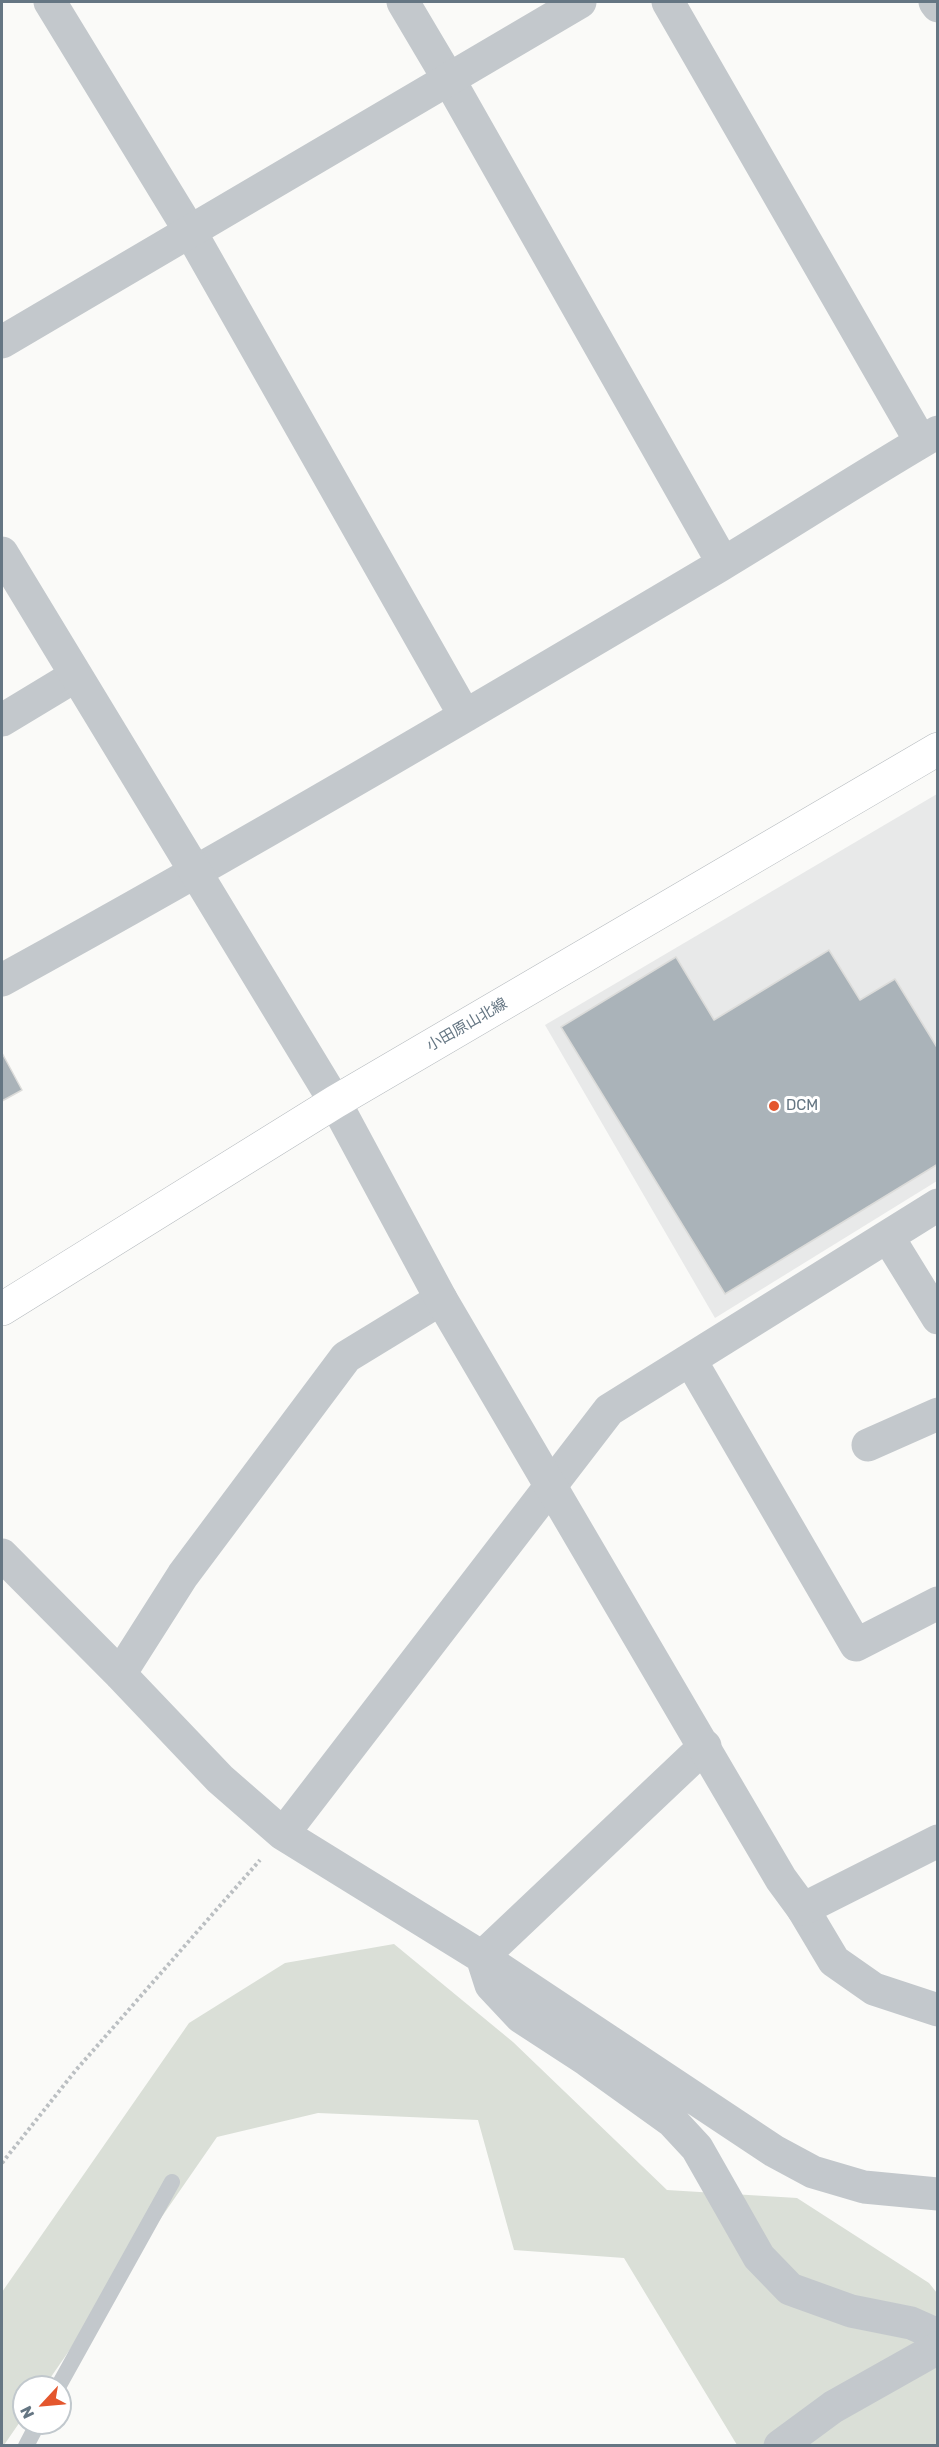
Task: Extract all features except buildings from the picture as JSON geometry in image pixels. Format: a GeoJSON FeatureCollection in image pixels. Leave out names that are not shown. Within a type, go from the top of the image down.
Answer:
{"type":"FeatureCollection","features":[{"type":"Feature","properties":{"kind":"main road","name":"小田原山北線"},"geometry":{"type":"LineString","coordinates":[[2,1309],[335,1102],[938,748]]}},
{"type":"Feature","properties":{"kind":"street"},"geometry":{"type":"LineString","coordinates":[[50,2],[191,233],[465,716]]}},
{"type":"Feature","properties":{"kind":"street"},"geometry":{"type":"LineString","coordinates":[[403,2],[723,563]]}},
{"type":"Feature","properties":{"kind":"street"},"geometry":{"type":"LineString","coordinates":[[2,342],[191,233],[448,78],[580,2]]}},
{"type":"Feature","properties":{"kind":"street"},"geometry":{"type":"LineString","coordinates":[[2,980],[196,873],[465,716],[723,563],[929,437],[668,2]]}},
{"type":"Feature","properties":{"kind":"street"},"geometry":{"type":"LineString","coordinates":[[935,2],[938,6]]}},
{"type":"Feature","properties":{"kind":"street"},"geometry":{"type":"LineString","coordinates":[[2,553],[335,1102],[441,1299],[781,1879],[803,1909],[834,1961],[874,1989],[938,2010]]}},
{"type":"Feature","properties":{"kind":"street"},"geometry":{"type":"LineString","coordinates":[[2,720],[75,676]]}},
{"type":"Feature","properties":{"kind":"street"},"geometry":{"type":"LineString","coordinates":[[283,1834],[609,1410],[938,1205]]}},
{"type":"Feature","properties":{"kind":"street"},"geometry":{"type":"LineString","coordinates":[[888,1237],[938,1318]]}},
{"type":"Feature","properties":{"kind":"street"},"geometry":{"type":"LineString","coordinates":[[120,1674],[183,1575],[346,1357],[441,1299]]}},
{"type":"Feature","properties":{"kind":"street"},"geometry":{"type":"LineString","coordinates":[[691,1361],[856,1645],[938,1603]]}},
{"type":"Feature","properties":{"kind":"street"},"geometry":{"type":"LineString","coordinates":[[868,1445],[938,1414]]}},
{"type":"Feature","properties":{"kind":"street"},"geometry":{"type":"LineString","coordinates":[[2,1555],[220,1779],[283,1834],[482,1957],[774,2151],[813,2172],[864,2187],[938,2194]]}},
{"type":"Feature","properties":{"kind":"street"},"geometry":{"type":"LineString","coordinates":[[482,1957],[705,1746]]}},
{"type":"Feature","properties":{"kind":"street"},"geometry":{"type":"LineString","coordinates":[[803,1909],[938,1841]]}},
{"type":"Feature","properties":{"kind":"street"},"geometry":{"type":"LineString","coordinates":[[482,1957],[491,1985],[521,2017],[587,2060],[672,2121],[698,2148],[759,2257],[790,2289],[851,2311],[912,2323],[938,2335]]}},
{"type":"Feature","properties":{"kind":"street"},"geometry":{"type":"LineString","coordinates":[[780,2445],[832,2407],[938,2348]]}},
{"type":"Feature","properties":{"kind":"lane"},"geometry":{"type":"LineString","coordinates":[[65,2375],[172,2182]]}},
{"type":"Feature","properties":{"kind":"path"},"geometry":{"type":"LineString","coordinates":[[2,2163],[76,2070],[283,1834]]}},
{"type":"Feature","properties":{"kind":"shaded area","name":"DCM"},"geometry":{"type":"Polygon","coordinates":[[[937,794],[937,1181],[715,1318],[545,1025],[937,794]]]}},
{"type":"Feature","properties":{"kind":"shaded area"},"geometry":{"type":"Polygon","coordinates":[[[394,1944],[513,2042],[667,2190],[797,2198],[929,2283],[937,2293],[937,2445],[737,2445],[624,2258],[514,2250],[478,2120],[318,2113],[217,2137],[52,2375],[12,2375],[12,2433],[2,2446],[2,2292],[189,2023],[285,1963],[394,1944]]]}},
{"type":"Feature","properties":{"kind":"place","name":"DCM"},"geometry":{"type":"Point","coordinates":[774,1106]}}]}
